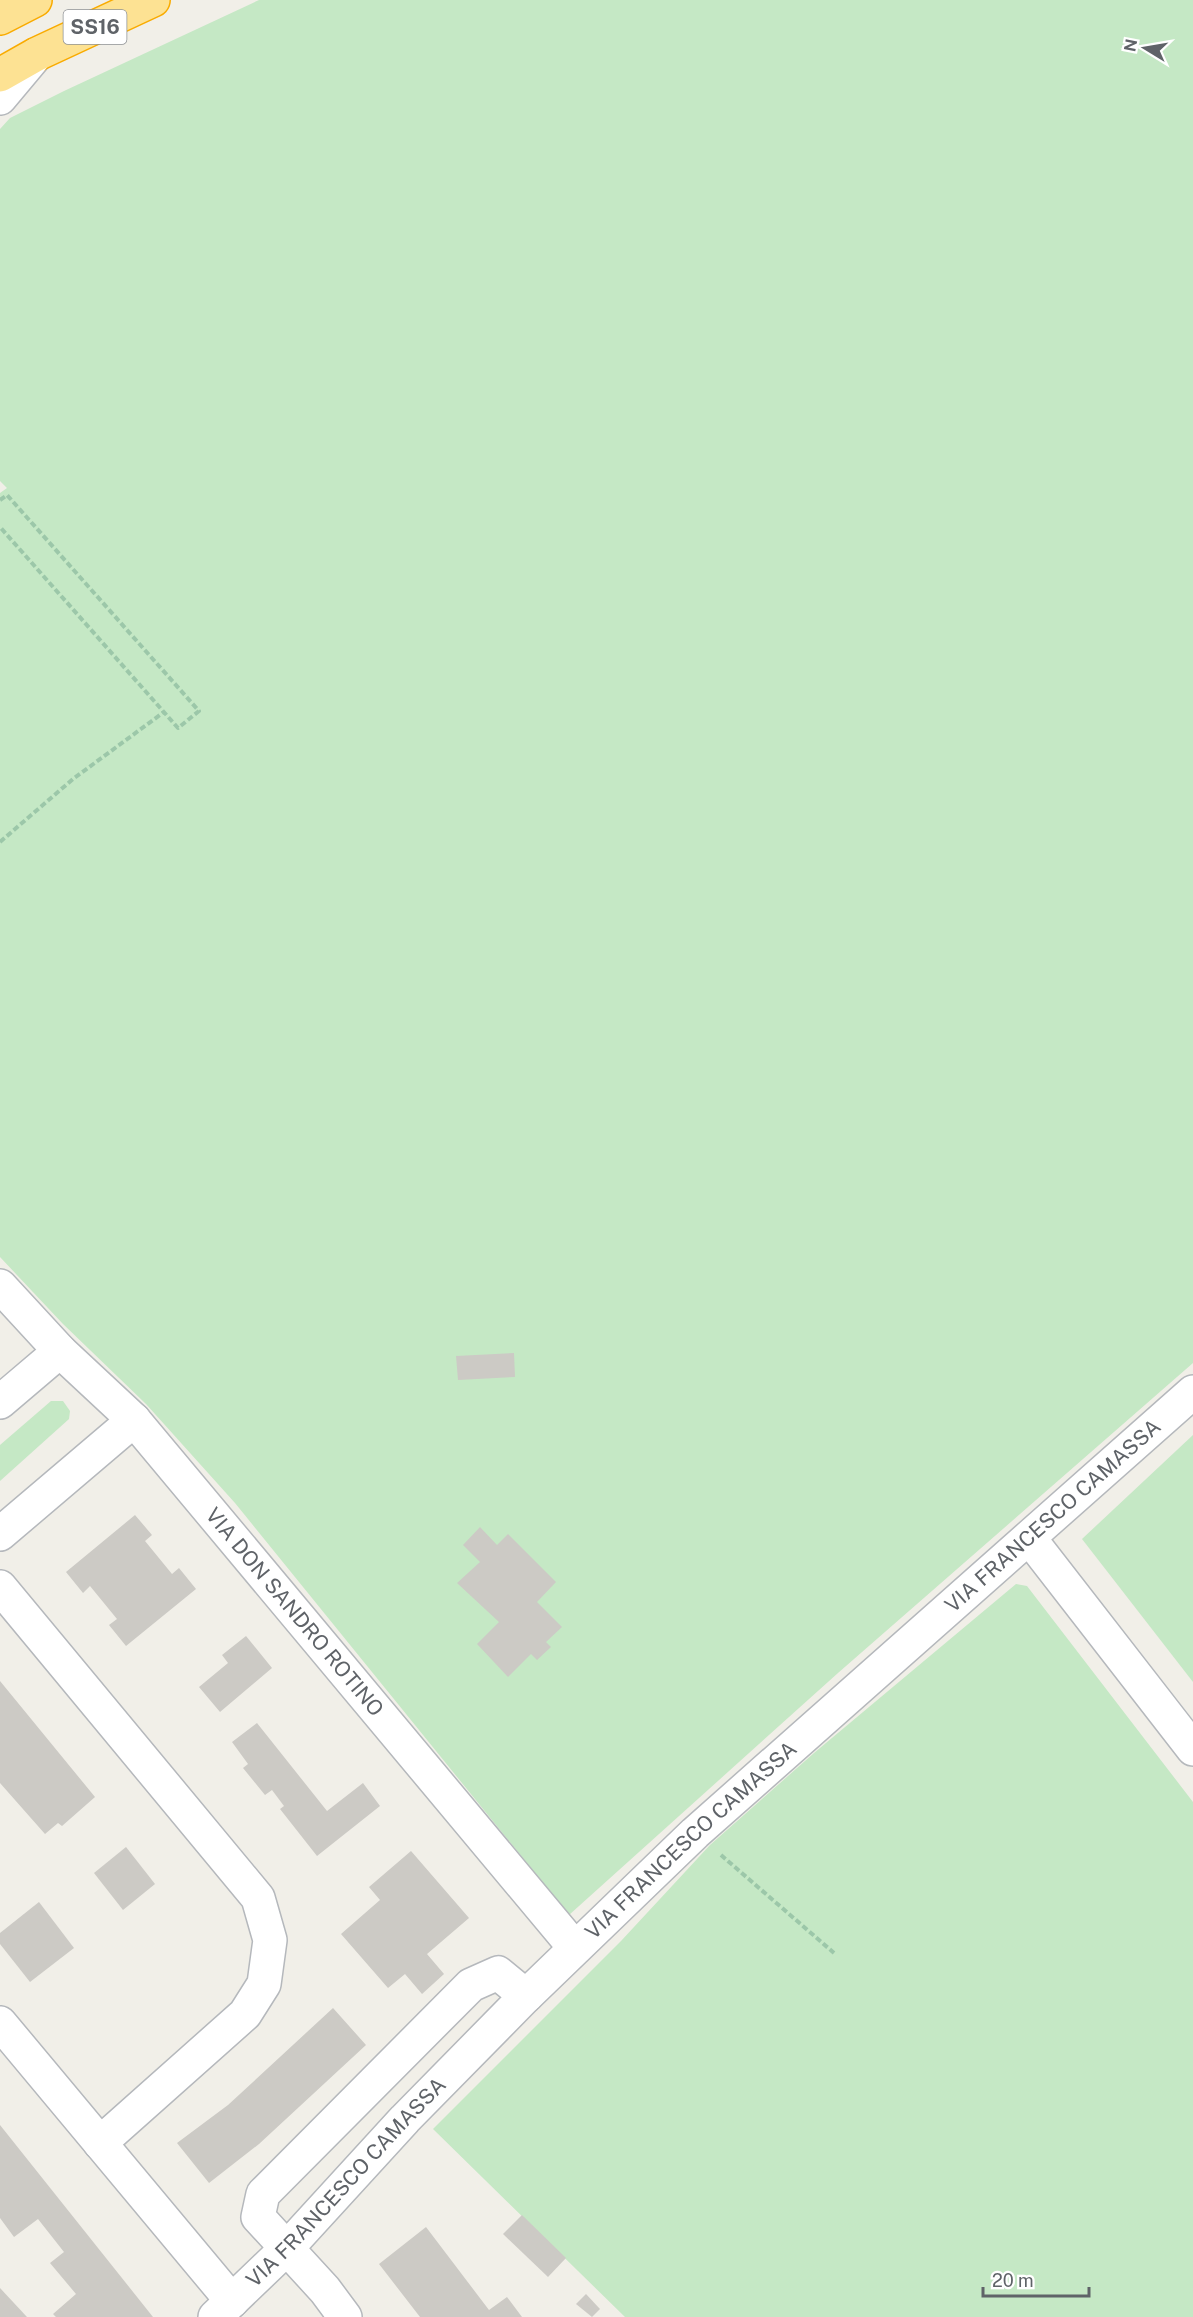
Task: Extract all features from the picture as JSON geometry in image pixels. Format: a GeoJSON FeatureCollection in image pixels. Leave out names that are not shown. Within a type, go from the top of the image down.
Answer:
{"type":"FeatureCollection","features":[{"type":"Feature","properties":{"kind":"highway","name":"SS16"},"geometry":{"type":"LineString","coordinates":[[0,18],[35,0]]}},
{"type":"Feature","properties":{"kind":"highway","name":"SS16"},"geometry":{"type":"LineString","coordinates":[[0,75],[37,54],[153,0]]}},
{"type":"Feature","properties":{"kind":"street"},"geometry":{"type":"LineString","coordinates":[[0,98],[37,54]]}},
{"type":"Feature","properties":{"kind":"street","name":"VIA DON SANDRO ROTINO"},"geometry":{"type":"LineString","coordinates":[[0,1286],[60,1351],[134,1420],[575,1948]]}},
{"type":"Feature","properties":{"kind":"street"},"geometry":{"type":"LineString","coordinates":[[0,1402],[60,1351]]}},
{"type":"Feature","properties":{"kind":"street","name":"VIA FRANCESCO CAMASSA"},"geometry":{"type":"LineString","coordinates":[[224,2309],[287,2248],[405,2119],[526,1996],[695,1833],[1030,1539],[1193,1392]]}},
{"type":"Feature","properties":{"kind":"street"},"geometry":{"type":"LineString","coordinates":[[0,1534],[134,1420]]}},
{"type":"Feature","properties":{"kind":"street"},"geometry":{"type":"LineString","coordinates":[[1030,1539],[1193,1749]]}},
{"type":"Feature","properties":{"kind":"street"},"geometry":{"type":"LineString","coordinates":[[0,1587],[258,1898],[270,1940],[264,1984],[245,2014],[100,2143]]}},
{"type":"Feature","properties":{"kind":"street"},"geometry":{"type":"LineString","coordinates":[[345,2317],[258,2217],[263,2194],[471,1985],[498,1973],[526,1996]]}},
{"type":"Feature","properties":{"kind":"street"},"geometry":{"type":"LineString","coordinates":[[0,2023],[100,2143],[224,2309]]}},
{"type":"Feature","properties":{"kind":"path"},"geometry":{"type":"LineString","coordinates":[[0,500],[7,495],[199,711],[178,728],[0,527]]}},
{"type":"Feature","properties":{"kind":"path"},"geometry":{"type":"LineString","coordinates":[[0,842],[74,779],[164,712]]}},
{"type":"Feature","properties":{"kind":"path"},"geometry":{"type":"LineString","coordinates":[[695,1833],[834,1953]]}},
{"type":"Feature","properties":{"kind":"green space"},"geometry":{"type":"Polygon","coordinates":[[[259,0],[1193,0],[1193,1363],[838,1673],[569,1915],[235,1503],[146,1404],[63,1324],[0,1257],[0,493],[7,488],[0,481],[0,129],[10,118],[64,91],[259,0]]]}},
{"type":"Feature","properties":{"kind":"green space"},"geometry":{"type":"Polygon","coordinates":[[[51,1401],[63,1401],[70,1411],[69,1419],[0,1481],[0,1445],[51,1401]]]}},
{"type":"Feature","properties":{"kind":"green space"},"geometry":{"type":"Polygon","coordinates":[[[1193,1435],[1193,1682],[1082,1539],[1193,1435]]]}},
{"type":"Feature","properties":{"kind":"green space"},"geometry":{"type":"Polygon","coordinates":[[[1016,1584],[1027,1586],[1193,1802],[1193,2317],[625,2317],[433,2129],[621,1941],[710,1845],[814,1753],[1016,1584]]]}},
{"type":"Feature","properties":{"kind":"building"},"geometry":{"type":"Polygon","coordinates":[[[514,1353],[515,1377],[458,1380],[456,1356],[514,1353]]]}},
{"type":"Feature","properties":{"kind":"building"},"geometry":{"type":"Polygon","coordinates":[[[135,1515],[152,1535],[145,1541],[172,1574],[179,1568],[196,1589],[126,1646],[109,1625],[117,1619],[90,1586],[83,1593],[66,1572],[135,1515]]]}},
{"type":"Feature","properties":{"kind":"building"},"geometry":{"type":"Polygon","coordinates":[[[480,1527],[497,1545],[508,1534],[556,1582],[537,1602],[562,1627],[546,1642],[551,1647],[537,1660],[531,1654],[508,1677],[477,1644],[499,1622],[457,1583],[480,1562],[463,1545],[480,1527]]]}},
{"type":"Feature","properties":{"kind":"building"},"geometry":{"type":"Polygon","coordinates":[[[246,1636],[272,1668],[220,1712],[199,1687],[228,1663],[222,1655],[246,1636]]]}},
{"type":"Feature","properties":{"kind":"building"},"geometry":{"type":"Polygon","coordinates":[[[0,1681],[95,1797],[62,1826],[58,1823],[45,1834],[0,1783],[0,1681]]]}},
{"type":"Feature","properties":{"kind":"building"},"geometry":{"type":"Polygon","coordinates":[[[257,1723],[327,1811],[363,1783],[380,1806],[317,1856],[280,1809],[284,1806],[272,1790],[265,1795],[243,1768],[248,1764],[232,1742],[257,1723]]]}},
{"type":"Feature","properties":{"kind":"building"},"geometry":{"type":"Polygon","coordinates":[[[126,1847],[155,1884],[123,1910],[94,1873],[126,1847]]]}},
{"type":"Feature","properties":{"kind":"building"},"geometry":{"type":"Polygon","coordinates":[[[411,1851],[469,1918],[427,1954],[444,1974],[422,1994],[405,1974],[388,1988],[341,1934],[380,1900],[369,1887],[411,1851]]]}},
{"type":"Feature","properties":{"kind":"building"},"geometry":{"type":"Polygon","coordinates":[[[39,1902],[74,1948],[30,1982],[0,1944],[0,1933],[39,1902]]]}},
{"type":"Feature","properties":{"kind":"building"},"geometry":{"type":"Polygon","coordinates":[[[333,2008],[366,2045],[259,2144],[209,2183],[177,2143],[228,2105],[333,2008]]]}},
{"type":"Feature","properties":{"kind":"building"},"geometry":{"type":"Polygon","coordinates":[[[0,2125],[153,2317],[56,2317],[53,2314],[76,2294],[50,2263],[64,2252],[38,2219],[14,2237],[0,2218],[0,2125]]]}},
{"type":"Feature","properties":{"kind":"building"},"geometry":{"type":"Polygon","coordinates":[[[522,2215],[566,2258],[548,2277],[503,2234],[522,2215]]]}},
{"type":"Feature","properties":{"kind":"building"},"geometry":{"type":"Polygon","coordinates":[[[426,2227],[489,2310],[507,2297],[522,2317],[420,2317],[379,2264],[426,2227]]]}},
{"type":"Feature","properties":{"kind":"building"},"geometry":{"type":"Polygon","coordinates":[[[0,2288],[27,2317],[0,2317],[0,2288]]]}},
{"type":"Feature","properties":{"kind":"building"},"geometry":{"type":"Polygon","coordinates":[[[586,2294],[600,2309],[592,2317],[576,2304],[586,2294]]]}}]}
